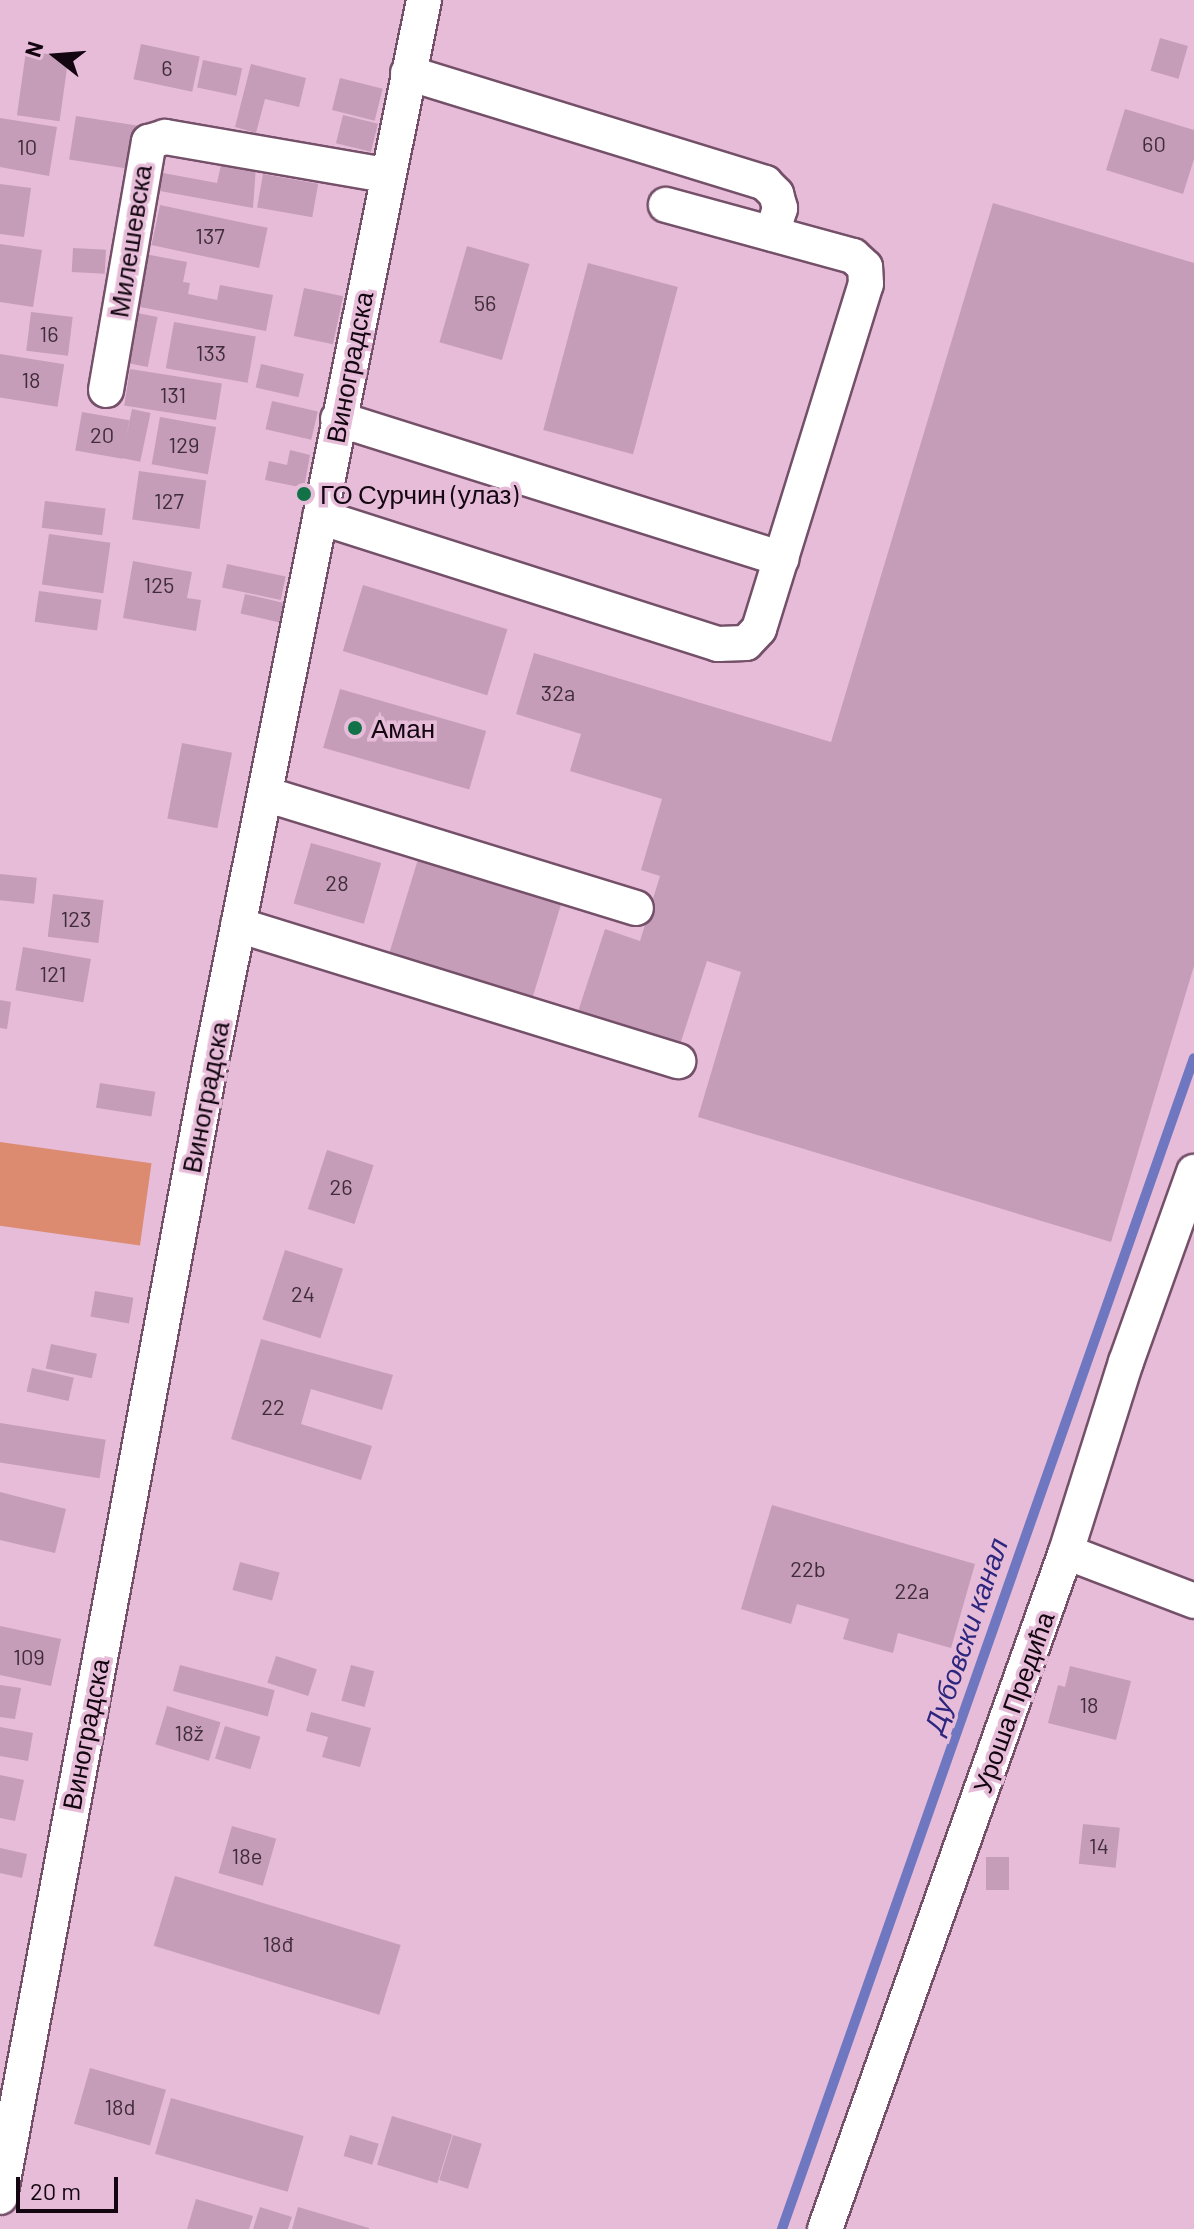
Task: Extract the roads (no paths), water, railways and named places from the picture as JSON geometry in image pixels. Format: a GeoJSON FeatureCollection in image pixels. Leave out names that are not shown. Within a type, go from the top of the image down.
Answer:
{"type":"FeatureCollection","features":[{"type":"Feature","properties":{"kind":"street","name":"Виноградска"},"geometry":{"type":"LineString","coordinates":[[0,2197],[238,925],[386,175],[424,0]]}},
{"type":"Feature","properties":{"kind":"street"},"geometry":{"type":"LineString","coordinates":[[408,73],[765,183],[776,194],[780,208],[772,234]]}},
{"type":"Feature","properties":{"kind":"street","name":"Милешевска"},"geometry":{"type":"LineString","coordinates":[[106,390],[149,142],[165,137],[386,175]]}},
{"type":"Feature","properties":{"kind":"street"},"geometry":{"type":"LineString","coordinates":[[320,517],[718,644],[746,643],[759,629],[866,284],[865,267],[853,256],[666,205]]}},
{"type":"Feature","properties":{"kind":"street"},"geometry":{"type":"LineString","coordinates":[[338,419],[781,559]]}},
{"type":"Feature","properties":{"kind":"street"},"geometry":{"type":"LineString","coordinates":[[265,794],[636,908]]}},
{"type":"Feature","properties":{"kind":"street"},"geometry":{"type":"LineString","coordinates":[[238,925],[678,1061]]}},
{"type":"Feature","properties":{"kind":"street","name":"Уроша Предића"},"geometry":{"type":"LineString","coordinates":[[825,2229],[1066,1552],[1126,1362],[1194,1172]]}},
{"type":"Feature","properties":{"kind":"street"},"geometry":{"type":"LineString","coordinates":[[1066,1552],[1194,1601]]}},
{"type":"Feature","properties":{"kind":"waterway","name":"Дубовски канал"},"geometry":{"type":"LineString","coordinates":[[782,2229],[1194,1058]]}},
{"type":"Feature","properties":{"kind":"place","name":"ГО Сурчин (улаз)"},"geometry":{"type":"Point","coordinates":[304,494]}},
{"type":"Feature","properties":{"kind":"place","name":"Аман"},"geometry":{"type":"Point","coordinates":[355,728]}}]}
